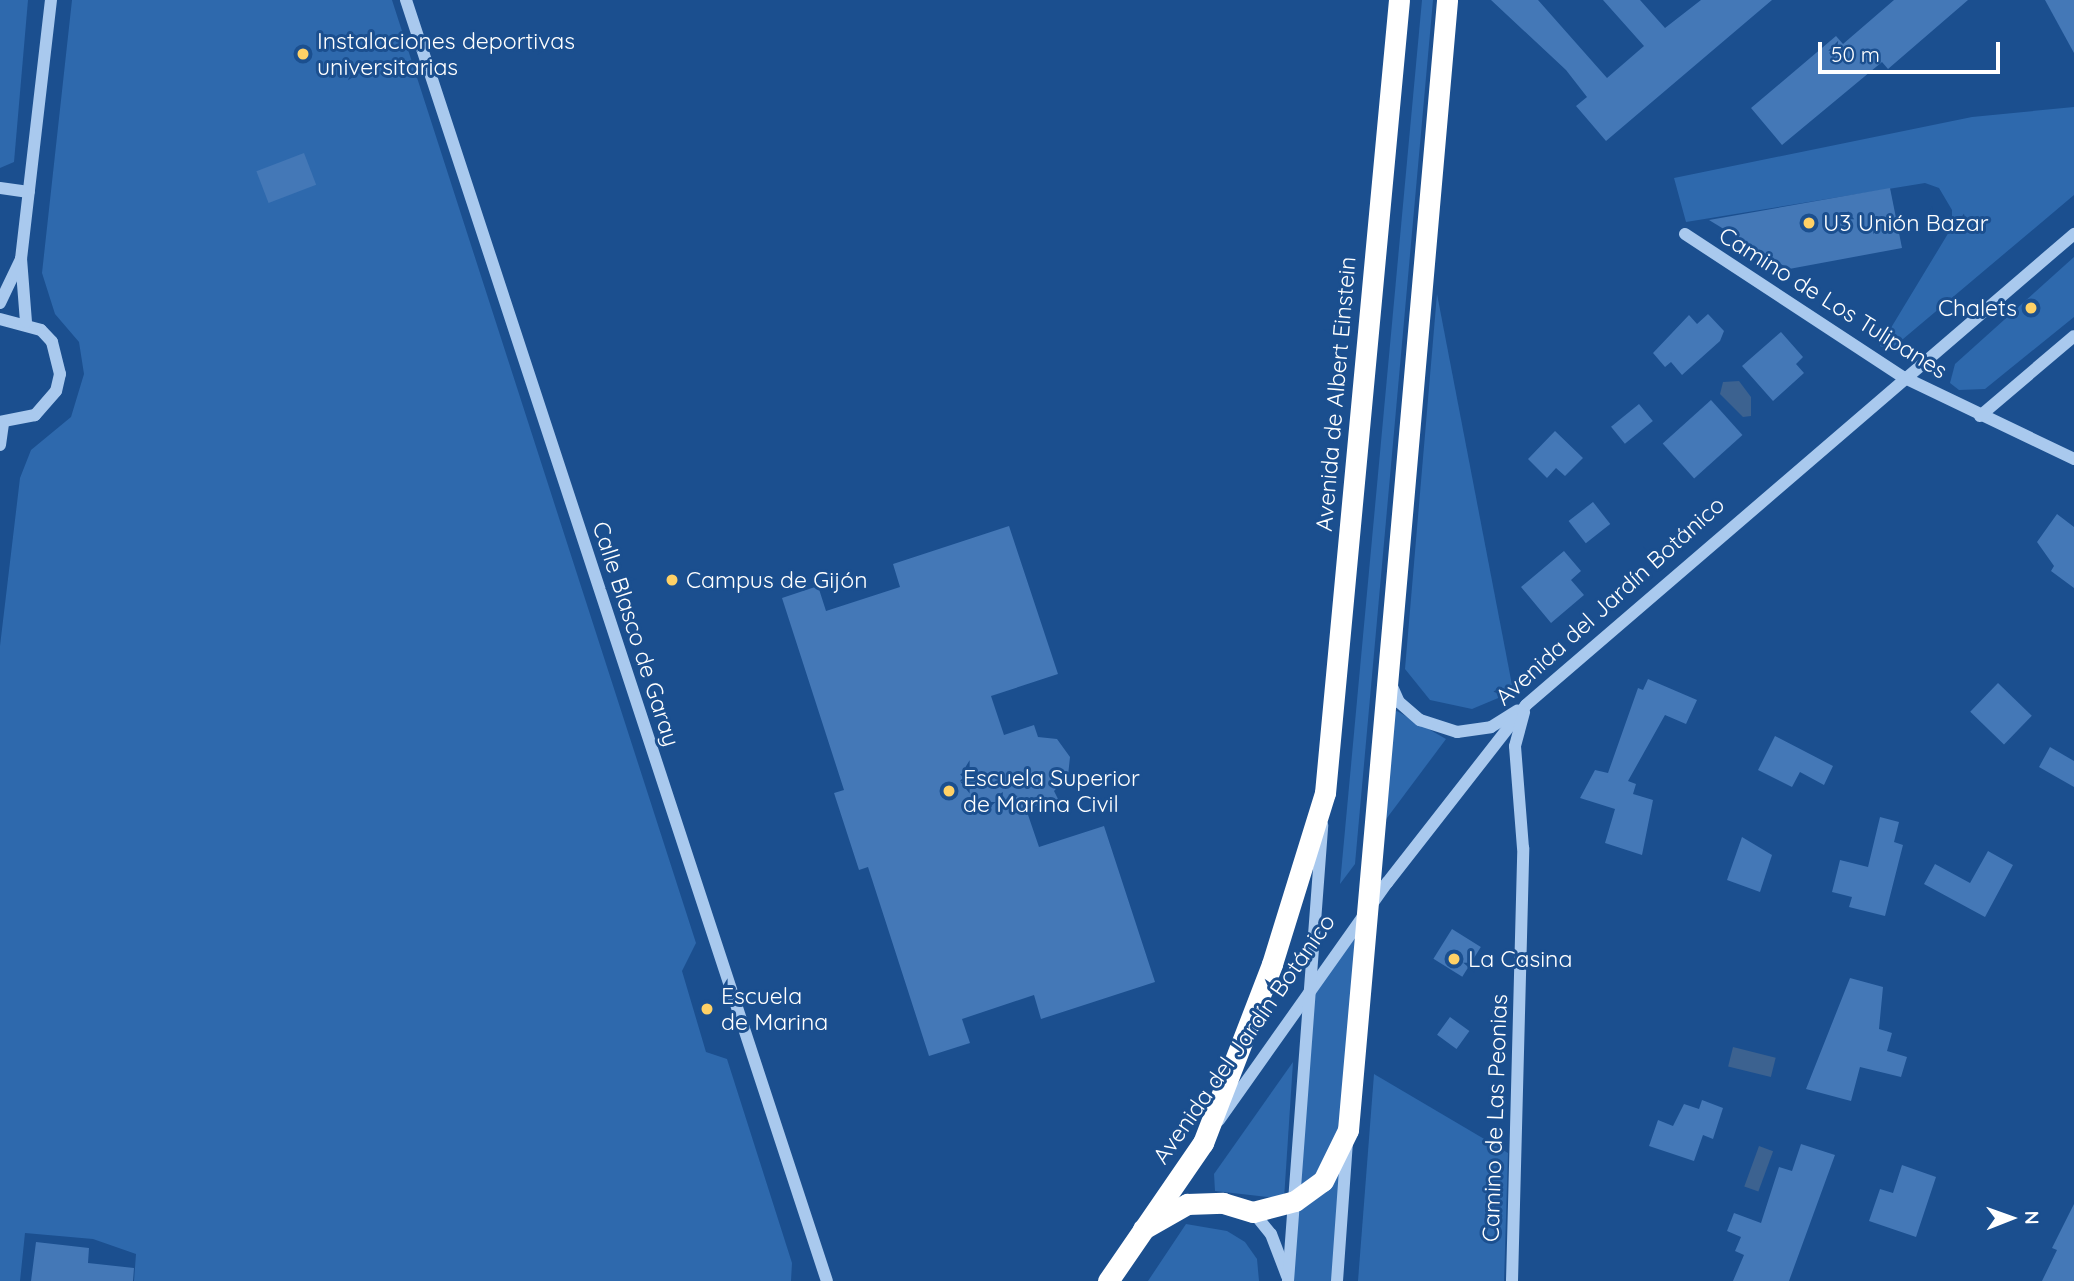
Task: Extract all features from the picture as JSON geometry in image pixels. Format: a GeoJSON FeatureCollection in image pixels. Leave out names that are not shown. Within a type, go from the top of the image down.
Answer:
{"type":"FeatureCollection","features":[{"type":"Feature","properties":{"kind":"highway","name":"Avenida de Albert Einstein"},"geometry":{"type":"LineString","coordinates":[[1203,1143],[1272,964],[1325,793],[1399,0]]}},
{"type":"Feature","properties":{"kind":"highway"},"geometry":{"type":"LineString","coordinates":[[1143,1229],[1187,1204],[1223,1203],[1253,1212],[1295,1201],[1323,1181],[1348,1130],[1386,672],[1447,0]]}},
{"type":"Feature","properties":{"kind":"highway","name":"Avenida del Jardín Botánico"},"geometry":{"type":"LineString","coordinates":[[1108,1281],[1203,1143]]}},
{"type":"Feature","properties":{"kind":"street"},"geometry":{"type":"LineString","coordinates":[[26,322],[21,259],[51,0]]}},
{"type":"Feature","properties":{"kind":"street","name":"Calle Blasco de Garay"},"geometry":{"type":"LineString","coordinates":[[406,0],[827,1281]]}},
{"type":"Feature","properties":{"kind":"street"},"geometry":{"type":"LineString","coordinates":[[0,188],[29,191]]}},
{"type":"Feature","properties":{"kind":"street","name":"Camino de Los Tulipanes"},"geometry":{"type":"LineString","coordinates":[[1685,234],[1903,377],[2074,459]]}},
{"type":"Feature","properties":{"kind":"street","name":"Avenida del Jardín Botánico"},"geometry":{"type":"LineString","coordinates":[[1203,1143],[1367,910],[1526,705],[1903,377],[2074,234]]}},
{"type":"Feature","properties":{"kind":"street"},"geometry":{"type":"LineString","coordinates":[[0,303],[21,259]]}},
{"type":"Feature","properties":{"kind":"street"},"geometry":{"type":"LineString","coordinates":[[0,319],[26,322],[52,342],[59,366],[56,391],[34,415],[1,422],[0,445]]}},
{"type":"Feature","properties":{"kind":"street"},"geometry":{"type":"LineString","coordinates":[[1980,416],[2074,337]]}},
{"type":"Feature","properties":{"kind":"street"},"geometry":{"type":"LineString","coordinates":[[1386,672],[1399,702],[1420,720],[1457,732],[1491,727],[1526,705]]}},
{"type":"Feature","properties":{"kind":"street","name":"Camino de Las Peonias"},"geometry":{"type":"LineString","coordinates":[[1511,1281],[1523,848],[1515,746],[1526,705]]}},
{"type":"Feature","properties":{"kind":"street","name":"Avenida de Albert Einstein"},"geometry":{"type":"LineString","coordinates":[[1288,1280],[1325,793]]}},
{"type":"Feature","properties":{"kind":"street"},"geometry":{"type":"LineString","coordinates":[[1337,1281],[1348,1130]]}},
{"type":"Feature","properties":{"kind":"street"},"geometry":{"type":"LineString","coordinates":[[1253,1212],[1271,1234],[1288,1280]]}},
{"type":"Feature","properties":{"kind":"shaded area"},"geometry":{"type":"Polygon","coordinates":[[[0,0],[28,0],[14,162],[0,168],[0,0]]]}},
{"type":"Feature","properties":{"kind":"shaded area"},"geometry":{"type":"Polygon","coordinates":[[[72,0],[392,0],[696,943],[682,971],[706,1052],[727,1059],[792,1263],[791,1281],[134,1281],[136,1254],[93,1239],[25,1233],[20,1281],[0,1281],[0,646],[20,478],[31,450],[71,417],[84,374],[79,342],[55,314],[42,273],[72,0]]]}},
{"type":"Feature","properties":{"kind":"shaded area"},"geometry":{"type":"Polygon","coordinates":[[[1422,0],[1433,0],[1355,864],[1340,884],[1422,0]]]}},
{"type":"Feature","properties":{"kind":"shaded area"},"geometry":{"type":"Polygon","coordinates":[[[2074,107],[2074,195],[1890,350],[1880,346],[1952,227],[1952,210],[1939,188],[1925,183],[1686,222],[1674,178],[1972,117],[2074,107]]]}},
{"type":"Feature","properties":{"kind":"shaded area"},"geometry":{"type":"Polygon","coordinates":[[[2074,257],[2074,317],[1985,389],[1959,390],[1950,383],[1955,364],[2074,257]]]}},
{"type":"Feature","properties":{"kind":"shaded area"},"geometry":{"type":"Polygon","coordinates":[[[1437,294],[1512,685],[1503,696],[1472,709],[1430,700],[1405,669],[1437,294]]]}},
{"type":"Feature","properties":{"kind":"shaded area"},"geometry":{"type":"Polygon","coordinates":[[[1739,381],[1751,397],[1751,416],[1743,417],[1720,394],[1723,382],[1739,381]]]}},
{"type":"Feature","properties":{"kind":"shaded area"},"geometry":{"type":"Polygon","coordinates":[[[1395,712],[1446,739],[1384,822],[1395,712]]]}},
{"type":"Feature","properties":{"kind":"shaded area"},"geometry":{"type":"Polygon","coordinates":[[[1367,910],[1337,1281],[1288,1281],[1309,989],[1367,910]]]}},
{"type":"Feature","properties":{"kind":"shaded area"},"geometry":{"type":"Polygon","coordinates":[[[1733,1047],[1776,1058],[1771,1077],[1728,1066],[1733,1047]]]}},
{"type":"Feature","properties":{"kind":"shaded area"},"geometry":{"type":"Polygon","coordinates":[[[1293,1062],[1284,1199],[1215,1191],[1214,1174],[1293,1062]]]}},
{"type":"Feature","properties":{"kind":"shaded area"},"geometry":{"type":"Polygon","coordinates":[[[1374,1074],[1508,1153],[1504,1281],[1358,1281],[1374,1074]]]}},
{"type":"Feature","properties":{"kind":"shaded area"},"geometry":{"type":"Polygon","coordinates":[[[1759,1146],[1773,1151],[1758,1192],[1744,1186],[1759,1146]]]}},
{"type":"Feature","properties":{"kind":"shaded area"},"geometry":{"type":"Polygon","coordinates":[[[1186,1224],[1227,1231],[1245,1242],[1257,1259],[1259,1281],[1148,1281],[1186,1224]]]}},
{"type":"Feature","properties":{"kind":"building"},"geometry":{"type":"Polygon","coordinates":[[[1491,0],[1538,0],[1607,78],[1644,46],[1603,0],[1640,0],[1665,28],[1701,0],[1772,0],[1606,141],[1576,106],[1587,97],[1566,70],[1491,0]]]}},
{"type":"Feature","properties":{"kind":"building"},"geometry":{"type":"Polygon","coordinates":[[[1894,0],[1968,0],[1888,69],[1882,62],[1782,145],[1751,108],[1836,36],[1843,44],[1894,0]]]}},
{"type":"Feature","properties":{"kind":"building"},"geometry":{"type":"Polygon","coordinates":[[[2045,0],[2074,0],[2074,53],[2045,0]]]}},
{"type":"Feature","properties":{"kind":"building"},"geometry":{"type":"Polygon","coordinates":[[[304,153],[316,185],[269,203],[256,171],[304,153]]]}},
{"type":"Feature","properties":{"kind":"building","name":"U3 Unión Bazar"},"geometry":{"type":"Polygon","coordinates":[[[1890,188],[1902,248],[1789,269],[1709,220],[1890,188]]]}},
{"type":"Feature","properties":{"kind":"building"},"geometry":{"type":"Polygon","coordinates":[[[1708,314],[1724,331],[1720,341],[1682,375],[1671,362],[1665,367],[1653,353],[1689,315],[1697,324],[1708,314]]]}},
{"type":"Feature","properties":{"kind":"building"},"geometry":{"type":"Polygon","coordinates":[[[1781,332],[1803,357],[1796,364],[1804,373],[1773,401],[1742,366],[1781,332]]]}},
{"type":"Feature","properties":{"kind":"building"},"geometry":{"type":"Polygon","coordinates":[[[1711,400],[1742,435],[1694,478],[1663,443],[1711,400]]]}},
{"type":"Feature","properties":{"kind":"building"},"geometry":{"type":"Polygon","coordinates":[[[1639,404],[1653,421],[1625,444],[1611,427],[1639,404]]]}},
{"type":"Feature","properties":{"kind":"building"},"geometry":{"type":"Polygon","coordinates":[[[1555,431],[1583,458],[1565,476],[1556,468],[1547,478],[1528,459],[1555,431]]]}},
{"type":"Feature","properties":{"kind":"building"},"geometry":{"type":"Polygon","coordinates":[[[1593,502],[1610,524],[1586,543],[1569,521],[1593,502]]]}},
{"type":"Feature","properties":{"kind":"building"},"geometry":{"type":"Polygon","coordinates":[[[2057,514],[2074,527],[2074,588],[2051,571],[2054,566],[2037,542],[2057,514]]]}},
{"type":"Feature","properties":{"kind":"building","name":"Escuela Superior de Marina Civil"},"geometry":{"type":"Polygon","coordinates":[[[1009,526],[1058,674],[991,696],[1004,735],[1034,725],[1038,737],[1057,739],[1070,757],[1068,776],[1054,791],[1058,799],[1026,809],[1039,847],[1104,826],[1155,982],[1041,1019],[1034,995],[962,1019],[970,1043],[929,1056],[868,867],[859,870],[834,793],[844,790],[782,598],[818,586],[826,611],[900,587],[893,564],[1009,526]]]}},
{"type":"Feature","properties":{"kind":"building"},"geometry":{"type":"Polygon","coordinates":[[[1564,551],[1581,571],[1571,580],[1584,595],[1551,623],[1521,587],[1564,551]]]}},
{"type":"Feature","properties":{"kind":"building"},"geometry":{"type":"Polygon","coordinates":[[[1648,679],[1697,700],[1686,724],[1665,715],[1628,781],[1636,784],[1633,794],[1653,800],[1642,855],[1605,843],[1615,809],[1580,798],[1595,770],[1608,773],[1638,688],[1643,690],[1648,679]]]}},
{"type":"Feature","properties":{"kind":"building"},"geometry":{"type":"Polygon","coordinates":[[[1998,683],[2032,716],[2004,744],[1970,712],[1998,683]]]}},
{"type":"Feature","properties":{"kind":"building"},"geometry":{"type":"Polygon","coordinates":[[[1775,736],[1833,766],[1824,785],[1800,772],[1792,787],[1758,770],[1775,736]]]}},
{"type":"Feature","properties":{"kind":"building"},"geometry":{"type":"Polygon","coordinates":[[[2050,747],[2074,761],[2074,787],[2039,767],[2050,747]]]}},
{"type":"Feature","properties":{"kind":"building"},"geometry":{"type":"Polygon","coordinates":[[[1880,817],[1899,822],[1894,842],[1903,845],[1885,916],[1849,907],[1852,897],[1832,892],[1840,860],[1868,867],[1880,817]]]}},
{"type":"Feature","properties":{"kind":"building"},"geometry":{"type":"Polygon","coordinates":[[[1742,837],[1772,855],[1760,892],[1727,880],[1742,837]]]}},
{"type":"Feature","properties":{"kind":"building"},"geometry":{"type":"Polygon","coordinates":[[[1988,851],[2013,865],[1985,917],[1924,884],[1935,864],[1970,883],[1988,851]]]}},
{"type":"Feature","properties":{"kind":"building"},"geometry":{"type":"Polygon","coordinates":[[[1452,929],[1481,947],[1462,977],[1433,959],[1452,929]]]}},
{"type":"Feature","properties":{"kind":"building"},"geometry":{"type":"Polygon","coordinates":[[[1850,978],[1883,987],[1879,1029],[1892,1033],[1887,1051],[1907,1057],[1901,1077],[1860,1067],[1851,1101],[1806,1089],[1850,978]]]}},
{"type":"Feature","properties":{"kind":"building"},"geometry":{"type":"Polygon","coordinates":[[[1450,1017],[1469,1031],[1456,1049],[1437,1035],[1450,1017]]]}},
{"type":"Feature","properties":{"kind":"building"},"geometry":{"type":"Polygon","coordinates":[[[1702,1100],[1723,1108],[1713,1139],[1703,1135],[1694,1161],[1649,1146],[1658,1120],[1673,1126],[1684,1104],[1699,1109],[1702,1100]]]}},
{"type":"Feature","properties":{"kind":"building"},"geometry":{"type":"Polygon","coordinates":[[[1801,1144],[1835,1155],[1789,1281],[1733,1281],[1744,1255],[1735,1251],[1741,1237],[1727,1231],[1734,1213],[1761,1223],[1779,1167],[1792,1171],[1801,1144]]]}},
{"type":"Feature","properties":{"kind":"building"},"geometry":{"type":"Polygon","coordinates":[[[1902,1165],[1936,1177],[1916,1237],[1869,1221],[1880,1189],[1893,1193],[1902,1165]]]}},
{"type":"Feature","properties":{"kind":"building"},"geometry":{"type":"Polygon","coordinates":[[[2074,1204],[2074,1281],[2042,1281],[2057,1250],[2052,1248],[2074,1204]]]}},
{"type":"Feature","properties":{"kind":"building"},"geometry":{"type":"Polygon","coordinates":[[[36,1242],[89,1248],[88,1263],[134,1268],[133,1281],[31,1281],[36,1242]]]}},
{"type":"Feature","properties":{"kind":"place","name":"Instalaciones deportivas universitarias"},"geometry":{"type":"Point","coordinates":[303,54]}},
{"type":"Feature","properties":{"kind":"place","name":"U3 Unión Bazar"},"geometry":{"type":"Point","coordinates":[1809,223]}},
{"type":"Feature","properties":{"kind":"place","name":"Chalets"},"geometry":{"type":"Point","coordinates":[2031,308]}},
{"type":"Feature","properties":{"kind":"place","name":"Campus de Gijón"},"geometry":{"type":"Point","coordinates":[672,580]}},
{"type":"Feature","properties":{"kind":"place","name":"Escuela Superior de Marina Civil"},"geometry":{"type":"Point","coordinates":[949,791]}},
{"type":"Feature","properties":{"kind":"place","name":"La Casina"},"geometry":{"type":"Point","coordinates":[1454,959]}},
{"type":"Feature","properties":{"kind":"place","name":"Escuela de Marina"},"geometry":{"type":"Point","coordinates":[707,1009]}}]}
